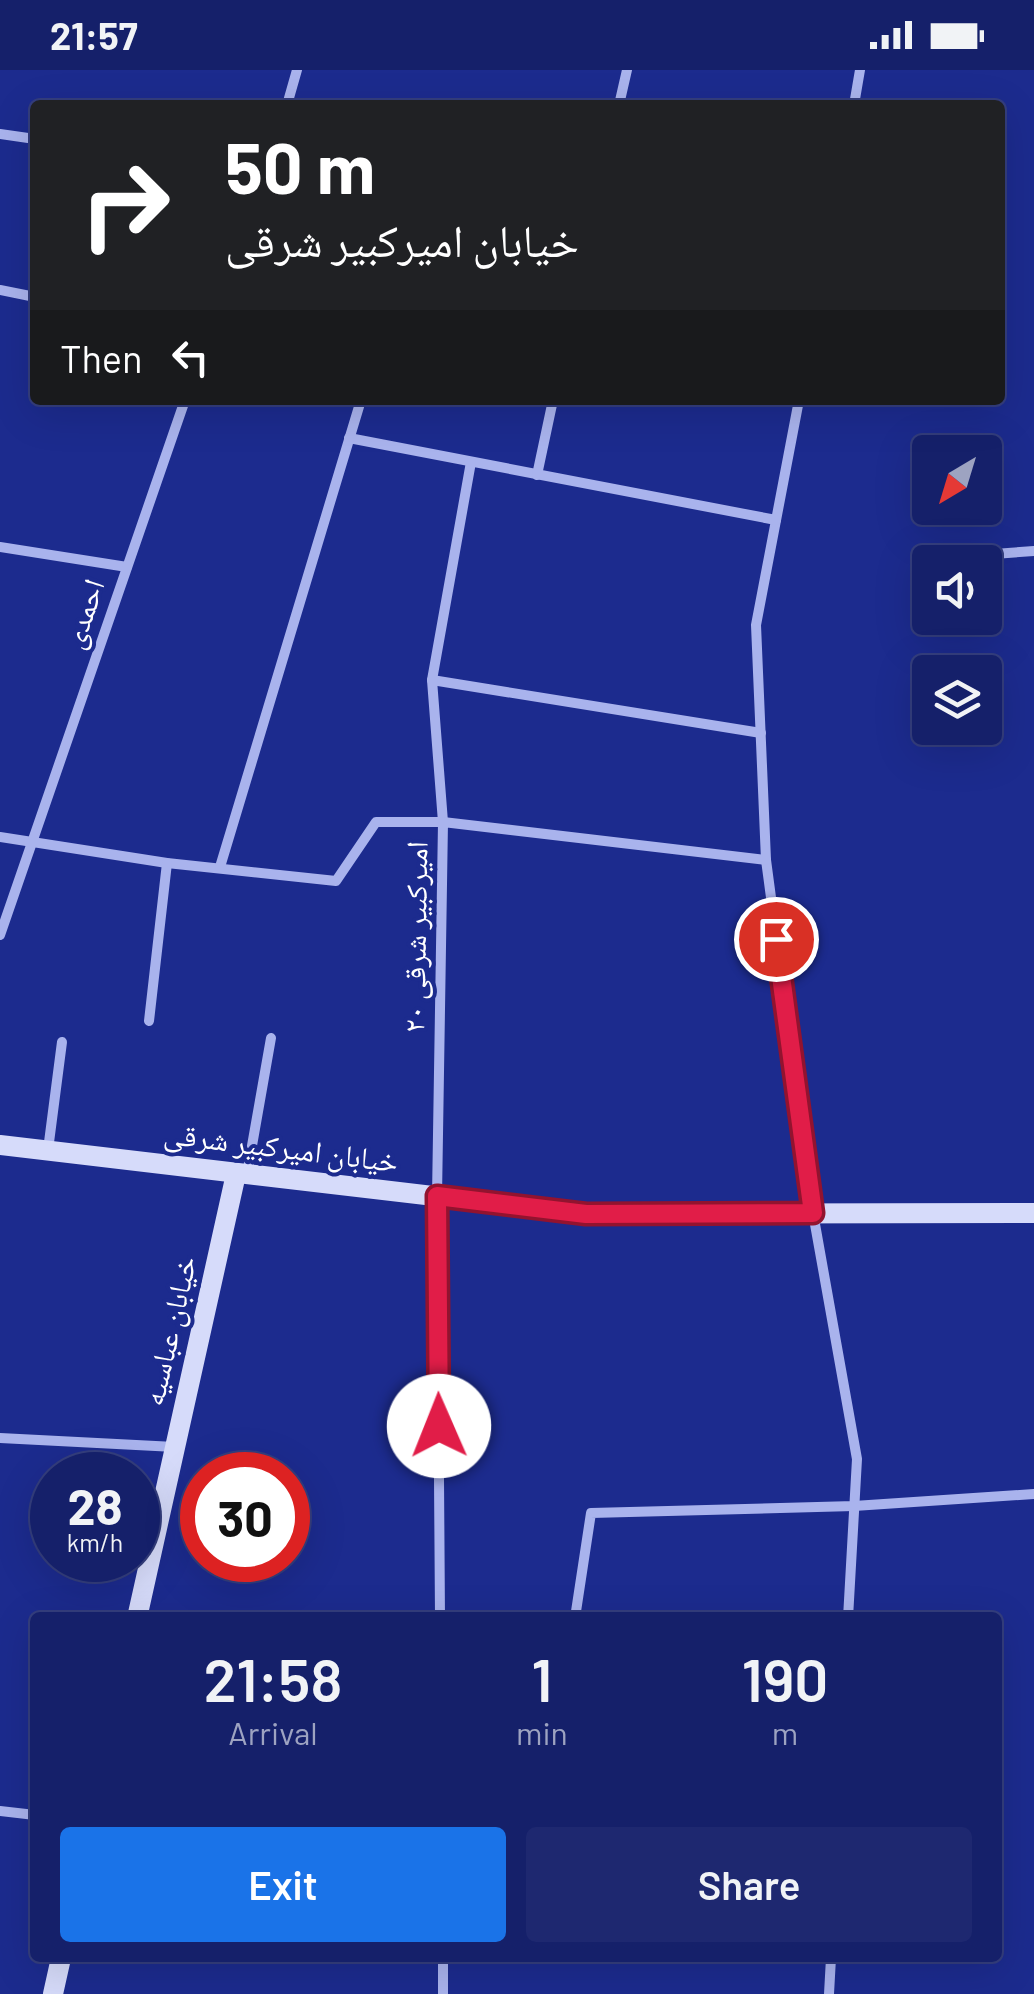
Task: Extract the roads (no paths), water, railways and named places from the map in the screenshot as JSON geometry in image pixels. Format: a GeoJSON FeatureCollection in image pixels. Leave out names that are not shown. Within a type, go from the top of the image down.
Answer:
{"type":"FeatureCollection","features":[{"type":"Feature","properties":{"kind":"main road","name":"خیابان امیرکبیر شرقی"},"geometry":{"type":"LineString","coordinates":[[0,1145],[586,1214],[1034,1213]]}},
{"type":"Feature","properties":{"kind":"main road","name":"خیابان عباسیه"},"geometry":{"type":"LineString","coordinates":[[138,1612],[241,1175]]}},
{"type":"Feature","properties":{"kind":"main road"},"geometry":{"type":"LineString","coordinates":[[53,1994],[60,1962]]}},
{"type":"Feature","properties":{"kind":"street"},"geometry":{"type":"LineString","coordinates":[[288,100],[297,70]]}},
{"type":"Feature","properties":{"kind":"street"},"geometry":{"type":"LineString","coordinates":[[620,100],[627,70]]}},
{"type":"Feature","properties":{"kind":"street"},"geometry":{"type":"LineString","coordinates":[[855,100],[860,70]]}},
{"type":"Feature","properties":{"kind":"street"},"geometry":{"type":"LineString","coordinates":[[0,134],[30,138]]}},
{"type":"Feature","properties":{"kind":"street"},"geometry":{"type":"LineString","coordinates":[[0,290],[30,296]]}},
{"type":"Feature","properties":{"kind":"street","name":"احمدی"},"geometry":{"type":"LineString","coordinates":[[0,935],[183,405]]}},
{"type":"Feature","properties":{"kind":"street"},"geometry":{"type":"LineString","coordinates":[[220,867],[359,405]]}},
{"type":"Feature","properties":{"kind":"street"},"geometry":{"type":"LineString","coordinates":[[537,474],[552,405]]}},
{"type":"Feature","properties":{"kind":"street"},"geometry":{"type":"LineString","coordinates":[[797,405],[756,625],[766,860],[813,1213],[857,1458],[848,1612]]}},
{"type":"Feature","properties":{"kind":"street"},"geometry":{"type":"LineString","coordinates":[[349,438],[776,520]]}},
{"type":"Feature","properties":{"kind":"street"},"geometry":{"type":"LineString","coordinates":[[0,838],[166,863],[336,881],[376,822],[443,822],[432,680],[471,462]]}},
{"type":"Feature","properties":{"kind":"street"},"geometry":{"type":"LineString","coordinates":[[0,547],[127,567]]}},
{"type":"Feature","properties":{"kind":"street"},"geometry":{"type":"LineString","coordinates":[[1002,552],[1034,550]]}},
{"type":"Feature","properties":{"kind":"street"},"geometry":{"type":"LineString","coordinates":[[432,680],[761,733]]}},
{"type":"Feature","properties":{"kind":"street","name":"امیرکبیر شرقی ۲۰"},"geometry":{"type":"LineString","coordinates":[[440,1612],[437,1196],[443,822],[766,860]]}},
{"type":"Feature","properties":{"kind":"street"},"geometry":{"type":"LineString","coordinates":[[149,1022],[166,863]]}},
{"type":"Feature","properties":{"kind":"street"},"geometry":{"type":"LineString","coordinates":[[241,1175],[271,1038]]}},
{"type":"Feature","properties":{"kind":"street"},"geometry":{"type":"LineString","coordinates":[[48,1151],[62,1042]]}},
{"type":"Feature","properties":{"kind":"street"},"geometry":{"type":"LineString","coordinates":[[0,1438],[175,1447]]}},
{"type":"Feature","properties":{"kind":"street"},"geometry":{"type":"LineString","coordinates":[[575,1612],[591,1513],[854,1506],[1034,1494]]}},
{"type":"Feature","properties":{"kind":"street"},"geometry":{"type":"LineString","coordinates":[[0,1811],[30,1814]]}},
{"type":"Feature","properties":{"kind":"street"},"geometry":{"type":"LineString","coordinates":[[443,1962],[443,1994]]}},
{"type":"Feature","properties":{"kind":"street"},"geometry":{"type":"LineString","coordinates":[[829,1994],[831,1962]]}}]}
